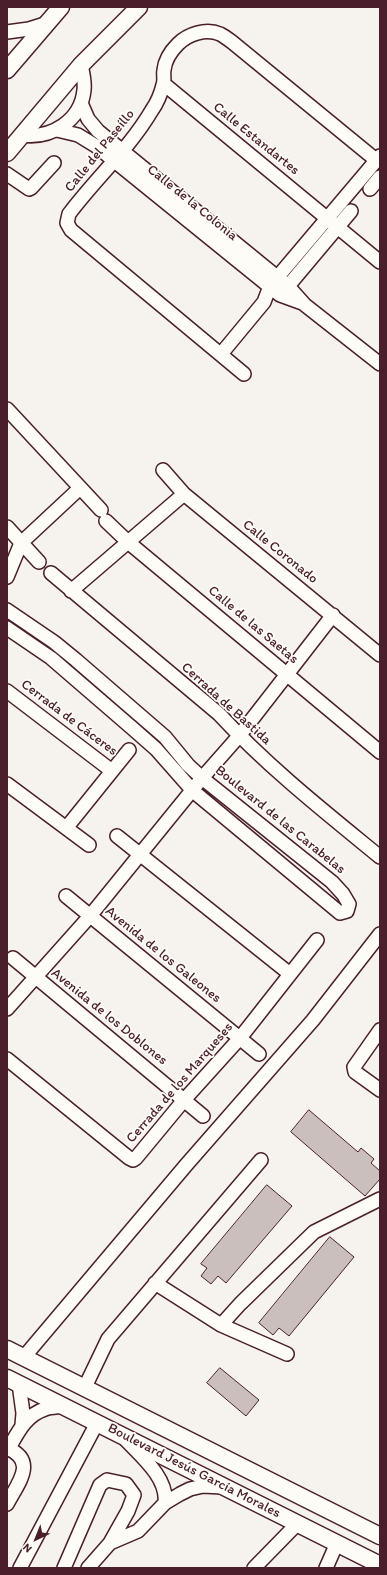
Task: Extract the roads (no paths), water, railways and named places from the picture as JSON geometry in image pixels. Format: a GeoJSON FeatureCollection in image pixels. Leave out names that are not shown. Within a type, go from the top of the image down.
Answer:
{"type":"FeatureCollection","features":[{"type":"Feature","properties":{"kind":"main road"},"geometry":{"type":"LineString","coordinates":[[7,70],[61,7]]}},
{"type":"Feature","properties":{"kind":"main road"},"geometry":{"type":"LineString","coordinates":[[7,153],[81,65],[139,7]]}},
{"type":"Feature","properties":{"kind":"main road","name":"Boulevard Jesús García Morales"},"geometry":{"type":"LineString","coordinates":[[7,1349],[380,1536]]}},
{"type":"Feature","properties":{"kind":"main road","name":"Boulevard Jesús García Morales"},"geometry":{"type":"LineString","coordinates":[[13,1381],[380,1565]]}},
{"type":"Feature","properties":{"kind":"street"},"geometry":{"type":"LineString","coordinates":[[7,32],[29,29],[45,24]]}},
{"type":"Feature","properties":{"kind":"street","name":"Calle del Paseíllo"},"geometry":{"type":"LineString","coordinates":[[244,374],[68,227],[67,222],[69,214],[141,128],[154,108],[164,84],[166,60],[178,42],[194,33],[210,31],[219,34],[232,42],[378,158]]}},
{"type":"Feature","properties":{"kind":"street"},"geometry":{"type":"LineString","coordinates":[[22,135],[40,136],[57,130],[72,119],[81,103],[84,91],[84,78],[81,65]]}},
{"type":"Feature","properties":{"kind":"street","name":"Calle Estandartes"},"geometry":{"type":"LineString","coordinates":[[164,84],[380,262]]}},
{"type":"Feature","properties":{"kind":"street","name":"Calle de la Colonia"},"geometry":{"type":"LineString","coordinates":[[81,103],[92,125],[119,156]]}},
{"type":"Feature","properties":{"kind":"street","name":"Calle de la Colonia"},"geometry":{"type":"LineString","coordinates":[[57,130],[78,135],[119,156],[279,286],[380,364]]}},
{"type":"Feature","properties":{"kind":"street"},"geometry":{"type":"LineString","coordinates":[[279,286],[327,218],[378,158]]}},
{"type":"Feature","properties":{"kind":"street"},"geometry":{"type":"LineString","coordinates":[[7,174],[29,189],[54,163]]}},
{"type":"Feature","properties":{"kind":"street"},"geometry":{"type":"LineString","coordinates":[[370,189],[380,177]]}},
{"type":"Feature","properties":{"kind":"street"},"geometry":{"type":"LineString","coordinates":[[221,354],[264,302],[338,227],[351,211]]}},
{"type":"Feature","properties":{"kind":"street"},"geometry":{"type":"LineString","coordinates":[[7,409],[80,488],[21,543],[7,576]]}},
{"type":"Feature","properties":{"kind":"street","name":"Calle Coronado"},"geometry":{"type":"LineString","coordinates":[[163,470],[184,494],[380,655]]}},
{"type":"Feature","properties":{"kind":"street","name":"Calle de las Saetas"},"geometry":{"type":"LineString","coordinates":[[80,488],[103,516],[128,542],[380,752]]}},
{"type":"Feature","properties":{"kind":"street"},"geometry":{"type":"LineString","coordinates":[[71,591],[184,494]]}},
{"type":"Feature","properties":{"kind":"street"},"geometry":{"type":"LineString","coordinates":[[7,527],[39,562]]}},
{"type":"Feature","properties":{"kind":"street","name":"Cerrada de Bastida"},"geometry":{"type":"LineString","coordinates":[[51,574],[219,714],[239,736],[298,790],[380,857]]}},
{"type":"Feature","properties":{"kind":"street","name":"Boulevard de las Carabelas"},"geometry":{"type":"LineString","coordinates":[[7,610],[54,642],[88,670],[165,737],[188,765],[202,778],[332,882],[343,894],[349,904],[347,911],[340,913],[193,791],[156,749],[131,727],[50,658],[7,628]]}},
{"type":"Feature","properties":{"kind":"street"},"geometry":{"type":"LineString","coordinates":[[7,1009],[90,916],[193,791],[202,778],[239,736],[332,615]]}},
{"type":"Feature","properties":{"kind":"street","name":"Cerrada de Cáceres"},"geometry":{"type":"LineString","coordinates":[[7,691],[112,771]]}},
{"type":"Feature","properties":{"kind":"street","name":"Cerrada de Cáceres"},"geometry":{"type":"LineString","coordinates":[[67,827],[128,750]]}},
{"type":"Feature","properties":{"kind":"street"},"geometry":{"type":"LineString","coordinates":[[7,784],[67,827],[89,845]]}},
{"type":"Feature","properties":{"kind":"street"},"geometry":{"type":"LineString","coordinates":[[117,836],[140,856],[290,974]]}},
{"type":"Feature","properties":{"kind":"street","name":"Avenida de los Galeones"},"geometry":{"type":"LineString","coordinates":[[66,896],[259,1054]]}},
{"type":"Feature","properties":{"kind":"street"},"geometry":{"type":"LineString","coordinates":[[24,1357],[187,1164],[313,1020],[380,934]]}},
{"type":"Feature","properties":{"kind":"street","name":"Cerrada de los Marqueses"},"geometry":{"type":"LineString","coordinates":[[7,1059],[133,1160],[184,1100],[240,1038],[317,940]]}},
{"type":"Feature","properties":{"kind":"street","name":"Avenida de los Doblones"},"geometry":{"type":"LineString","coordinates":[[12,958],[203,1116]]}},
{"type":"Feature","properties":{"kind":"street"},"geometry":{"type":"LineString","coordinates":[[380,1030],[354,1067],[355,1072],[380,1090]]}},
{"type":"Feature","properties":{"kind":"street"},"geometry":{"type":"LineString","coordinates":[[85,1387],[108,1338],[261,1160]]}},
{"type":"Feature","properties":{"kind":"street"},"geometry":{"type":"LineString","coordinates":[[221,1325],[240,1304],[314,1232],[380,1199]]}},
{"type":"Feature","properties":{"kind":"street"},"geometry":{"type":"LineString","coordinates":[[155,1283],[221,1325],[287,1354]]}},
{"type":"Feature","properties":{"kind":"street"},"geometry":{"type":"LineString","coordinates":[[13,1381],[23,1413],[22,1424]]}},
{"type":"Feature","properties":{"kind":"street"},"geometry":{"type":"LineString","coordinates":[[7,1504],[25,1466],[22,1458],[8,1448],[22,1424],[34,1415],[45,1409],[64,1406]]}},
{"type":"Feature","properties":{"kind":"street"},"geometry":{"type":"LineString","coordinates":[[20,1568],[97,1423]]}},
{"type":"Feature","properties":{"kind":"street"},"geometry":{"type":"LineString","coordinates":[[122,1436],[156,1475],[163,1486],[166,1496],[165,1503]]}},
{"type":"Feature","properties":{"kind":"street"},"geometry":{"type":"LineString","coordinates":[[64,1568],[100,1485],[107,1480],[126,1484],[134,1495],[128,1511],[110,1543],[88,1568]]}},
{"type":"Feature","properties":{"kind":"street"},"geometry":{"type":"LineString","coordinates":[[110,1543],[138,1531],[165,1503],[190,1489],[203,1486],[226,1487]]}},
{"type":"Feature","properties":{"kind":"street"},"geometry":{"type":"LineString","coordinates":[[254,1568],[298,1523]]}},
{"type":"Feature","properties":{"kind":"street"},"geometry":{"type":"LineString","coordinates":[[326,1568],[337,1543]]}}]}
